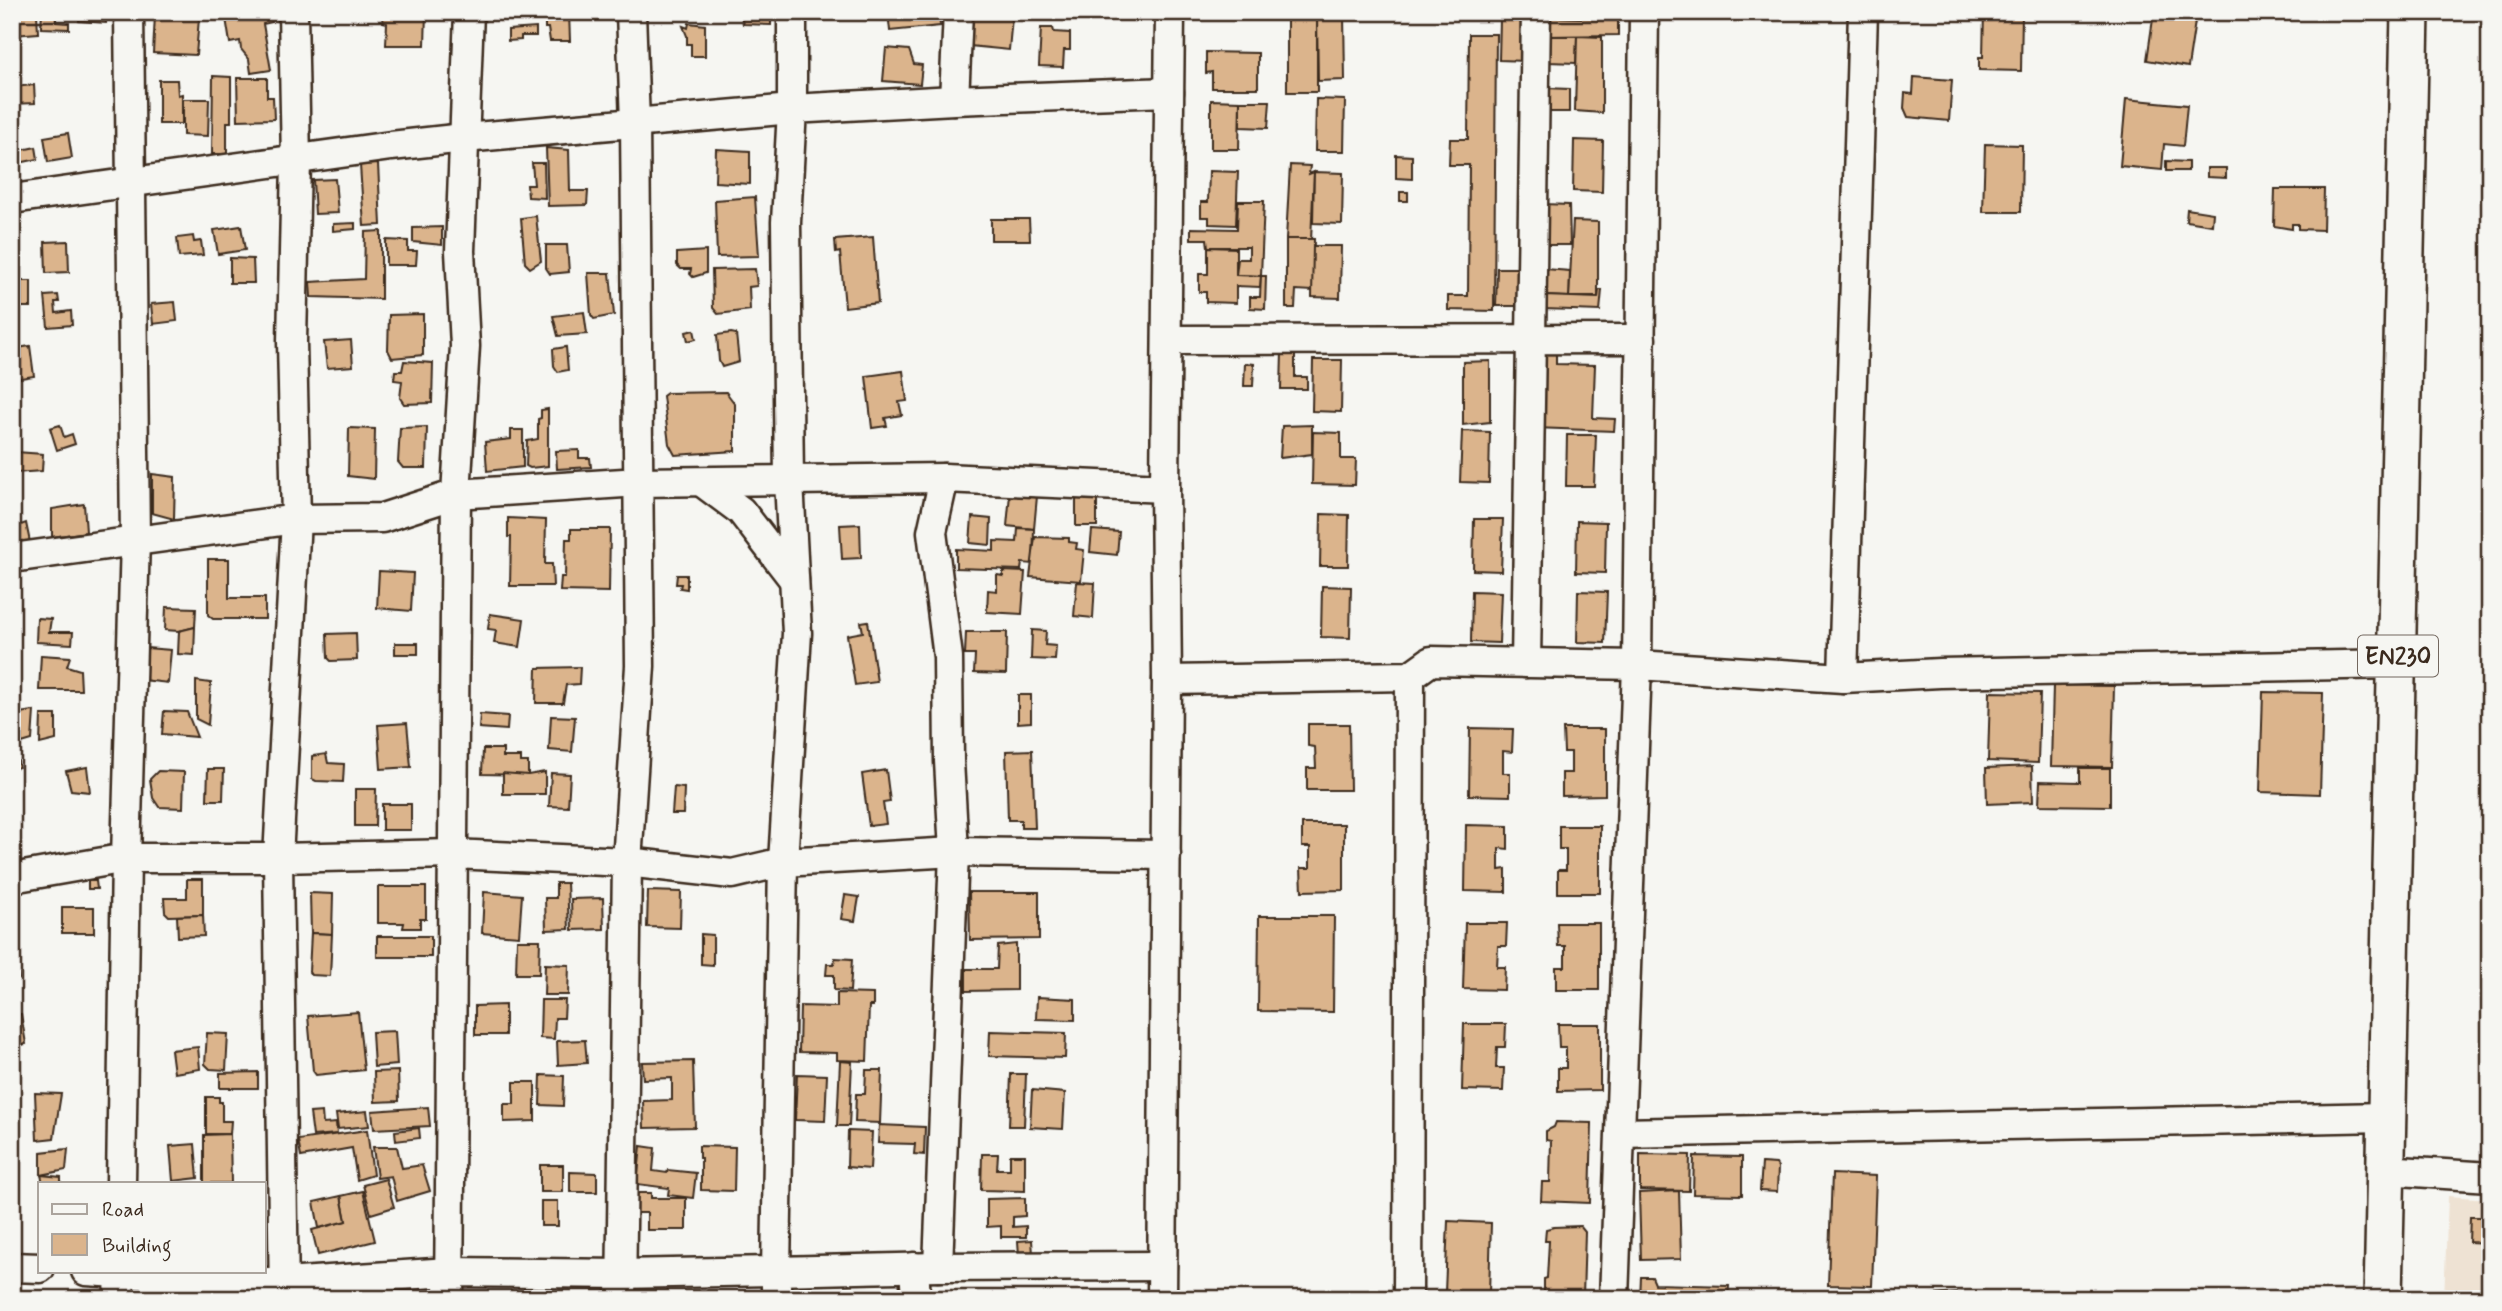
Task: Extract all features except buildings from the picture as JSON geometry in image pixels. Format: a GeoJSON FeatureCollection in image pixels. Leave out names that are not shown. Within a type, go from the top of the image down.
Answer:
{"type":"FeatureCollection","features":[{"type":"Feature","properties":{"kind":"main road","name":"EN230"},"geometry":{"type":"LineString","coordinates":[[2383,1299],[2410,12]]}},
{"type":"Feature","properties":{"kind":"street"},"geometry":{"type":"LineString","coordinates":[[121,1182],[135,540],[129,12]]}},
{"type":"Feature","properties":{"kind":"street"},"geometry":{"type":"LineString","coordinates":[[284,1291],[278,858],[296,519],[292,342],[296,160],[293,12]]}},
{"type":"Feature","properties":{"kind":"street"},"geometry":{"type":"LineString","coordinates":[[449,1285],[456,494],[465,346],[460,251],[469,12]]}},
{"type":"Feature","properties":{"kind":"street"},"geometry":{"type":"LineString","coordinates":[[621,1286],[627,862],[640,666],[635,123],[631,12]]}},
{"type":"Feature","properties":{"kind":"street"},"geometry":{"type":"LineString","coordinates":[[776,1285],[783,862],[797,633],[789,481],[786,222],[792,109],[792,12]]}},
{"type":"Feature","properties":{"kind":"street"},"geometry":{"type":"LineString","coordinates":[[954,100],[958,12]]}},
{"type":"Feature","properties":{"kind":"street"},"geometry":{"type":"LineString","coordinates":[[1162,1299],[1170,12]]}},
{"type":"Feature","properties":{"kind":"street"},"geometry":{"type":"LineString","coordinates":[[1527,663],[1536,12]]}},
{"type":"Feature","properties":{"kind":"street"},"geometry":{"type":"LineString","coordinates":[[1614,1299],[1637,665],[1644,12]]}},
{"type":"Feature","properties":{"kind":"street"},"geometry":{"type":"LineString","coordinates":[[1843,678],[1863,12]]}},
{"type":"Feature","properties":{"kind":"street"},"geometry":{"type":"LineString","coordinates":[[12,199],[464,138],[792,109],[1169,92]]}},
{"type":"Feature","properties":{"kind":"street"},"geometry":{"type":"LineString","coordinates":[[1168,341],[1641,339]]}},
{"type":"Feature","properties":{"kind":"street"},"geometry":{"type":"LineString","coordinates":[[12,558],[296,519],[382,518],[456,494],[639,482],[944,478],[1165,488]]}},
{"type":"Feature","properties":{"kind":"street"},"geometry":{"type":"LineString","coordinates":[[916,1299],[926,1267],[954,852],[949,761],[948,657],[932,532],[944,478]]}},
{"type":"Feature","properties":{"kind":"street"},"geometry":{"type":"LineString","coordinates":[[702,482],[741,511],[794,580]]}},
{"type":"Feature","properties":{"kind":"street"},"geometry":{"type":"LineString","coordinates":[[1167,680],[1410,676],[1431,661],[1637,665],[1843,678],[1940,673],[2398,664]]}},
{"type":"Feature","properties":{"kind":"street"},"geometry":{"type":"LineString","coordinates":[[1408,1299],[1410,676]]}},
{"type":"Feature","properties":{"kind":"street"},"geometry":{"type":"LineString","coordinates":[[12,878],[126,858],[278,858],[453,853],[627,862],[732,874],[783,862],[954,852],[1166,855]]}},
{"type":"Feature","properties":{"kind":"street"},"geometry":{"type":"LineString","coordinates":[[1620,1133],[2386,1116]]}},
{"type":"Feature","properties":{"kind":"street"},"geometry":{"type":"LineString","coordinates":[[2385,1170],[2490,1177]]}},
{"type":"Feature","properties":{"kind":"street"},"geometry":{"type":"LineString","coordinates":[[89,1272],[120,1281],[284,1291],[449,1285],[776,1285],[926,1267],[1162,1266]]}},
{"type":"Feature","properties":{"kind":"street"},"geometry":{"type":"LineString","coordinates":[[12,1267],[38,1268]]}},
{"type":"Feature","properties":{"kind":"shaded area"},"geometry":{"type":"Polygon","coordinates":[[[2448,1196],[2490,1199],[2490,1299],[2444,1299],[2448,1196]]]}}]}
